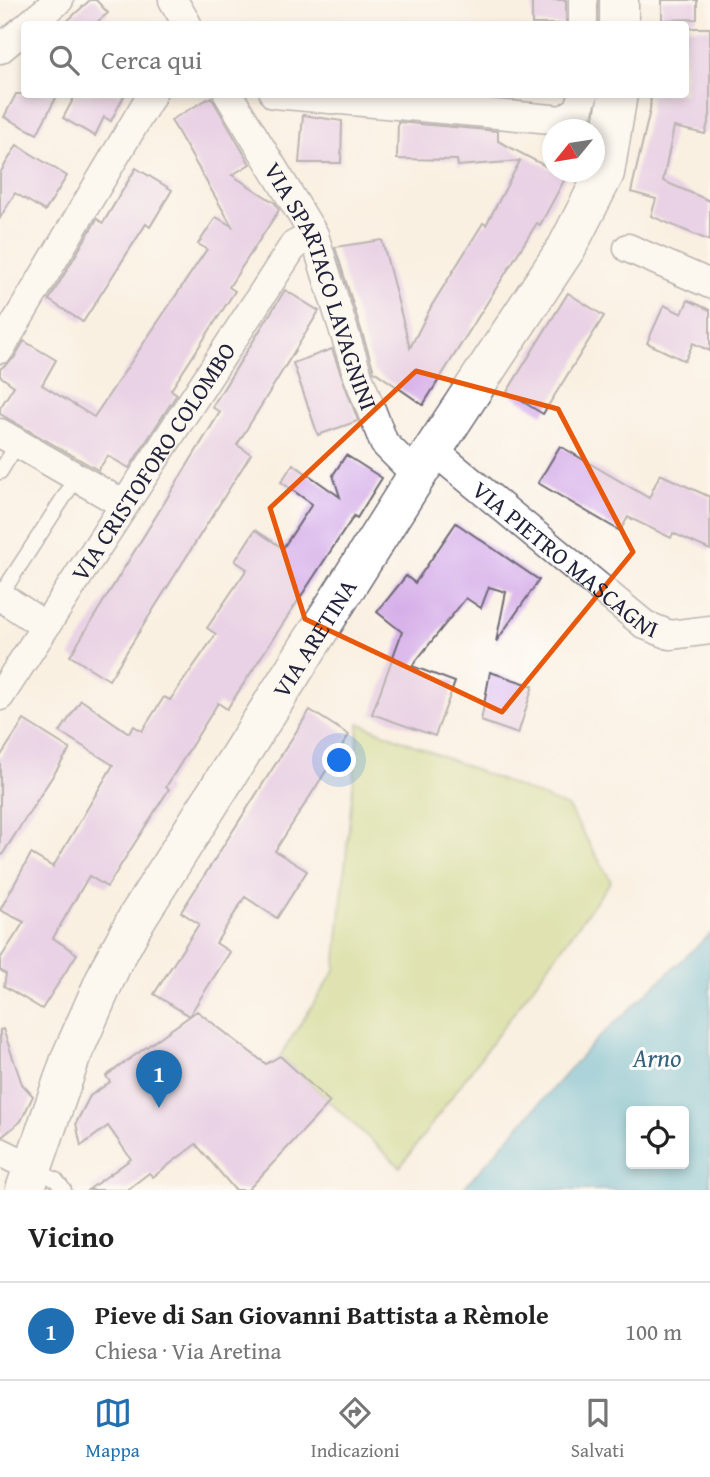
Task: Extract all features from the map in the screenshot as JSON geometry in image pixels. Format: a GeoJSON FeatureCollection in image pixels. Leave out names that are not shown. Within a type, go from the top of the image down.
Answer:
{"type":"FeatureCollection","features":[{"type":"Feature","properties":{"kind":"main road"},"geometry":{"type":"LineString","coordinates":[[619,0],[619,21]]}},
{"type":"Feature","properties":{"kind":"main road","name":"VIA ARETINA"},"geometry":{"type":"LineString","coordinates":[[19,1170],[111,966],[137,918],[425,463],[567,247],[605,173],[617,98]]}},
{"type":"Feature","properties":{"kind":"street"},"geometry":{"type":"LineString","coordinates":[[34,21],[59,0]]}},
{"type":"Feature","properties":{"kind":"street"},"geometry":{"type":"LineString","coordinates":[[173,0],[185,21]]}},
{"type":"Feature","properties":{"kind":"street"},"geometry":{"type":"LineString","coordinates":[[583,0],[583,21]]}},
{"type":"Feature","properties":{"kind":"street"},"geometry":{"type":"LineString","coordinates":[[0,50],[21,32]]}},
{"type":"Feature","properties":{"kind":"street"},"geometry":{"type":"LineString","coordinates":[[0,349],[150,98]]}},
{"type":"Feature","properties":{"kind":"street","name":"VIA SPARTACO LAVAGNINI"},"geometry":{"type":"LineString","coordinates":[[230,98],[314,235],[358,376],[384,443],[425,463]]}},
{"type":"Feature","properties":{"kind":"street"},"geometry":{"type":"LineString","coordinates":[[318,98],[563,120],[578,110],[582,98]]}},
{"type":"Feature","properties":{"kind":"street","name":"VIA CRISTOFORO COLOMBO"},"geometry":{"type":"LineString","coordinates":[[0,696],[294,245],[314,235]]}},
{"type":"Feature","properties":{"kind":"street"},"geometry":{"type":"LineString","coordinates":[[628,248],[710,284]]}},
{"type":"Feature","properties":{"kind":"street"},"geometry":{"type":"LineString","coordinates":[[9,438],[123,504]]}},
{"type":"Feature","properties":{"kind":"street","name":"VIA PIETRO MASCAGNI"},"geometry":{"type":"LineString","coordinates":[[425,463],[645,625],[670,635],[710,630]]}},
{"type":"Feature","properties":{"kind":"street"},"geometry":{"type":"LineString","coordinates":[[0,596],[45,626]]}},
{"type":"Feature","properties":{"kind":"lane"},"geometry":{"type":"LineString","coordinates":[[0,472],[9,438]]}},
{"type":"Feature","properties":{"kind":"lane"},"geometry":{"type":"LineString","coordinates":[[0,596],[77,477]]}},
{"type":"Feature","properties":{"kind":"lane"},"geometry":{"type":"LineString","coordinates":[[19,1170],[56,1180],[64,1190]]}},
{"type":"Feature","properties":{"kind":"highlighted area"},"geometry":{"type":"Polygon","coordinates":[[[416,371],[558,409],[633,552],[502,712],[305,619],[270,508],[416,371]]]}},
{"type":"Feature","properties":{"kind":"green space"},"geometry":{"type":"Polygon","coordinates":[[[359,723],[568,807],[611,881],[400,1167],[280,1056],[335,970],[359,723]]]}},
{"type":"Feature","properties":{"kind":"water","name":"Arno"},"geometry":{"type":"Polygon","coordinates":[[[710,934],[710,1190],[462,1190],[592,1044],[710,934]]]}},
{"type":"Feature","properties":{"kind":"building"},"geometry":{"type":"Polygon","coordinates":[[[90,0],[96,0],[108,13],[99,21],[67,21],[90,0]]]}},
{"type":"Feature","properties":{"kind":"building"},"geometry":{"type":"Polygon","coordinates":[[[532,0],[566,0],[566,21],[532,21],[532,0]]]}},
{"type":"Feature","properties":{"kind":"building"},"geometry":{"type":"Polygon","coordinates":[[[662,0],[697,0],[697,19],[662,20],[662,0]]]}},
{"type":"Feature","properties":{"kind":"building"},"geometry":{"type":"Polygon","coordinates":[[[689,28],[710,28],[710,115],[705,134],[674,127],[663,181],[710,201],[710,241],[651,216],[656,199],[631,192],[651,98],[689,98],[689,28]]]}},
{"type":"Feature","properties":{"kind":"building"},"geometry":{"type":"Polygon","coordinates":[[[16,94],[21,94],[21,98],[56,98],[37,134],[4,117],[16,94]]]}},
{"type":"Feature","properties":{"kind":"building"},"geometry":{"type":"Polygon","coordinates":[[[74,98],[123,98],[111,121],[104,117],[95,136],[63,118],[74,98]]]}},
{"type":"Feature","properties":{"kind":"building"},"geometry":{"type":"Polygon","coordinates":[[[212,98],[250,164],[232,175],[275,203],[279,210],[229,287],[235,291],[171,390],[177,394],[129,468],[108,456],[98,470],[0,414],[0,408],[14,386],[0,376],[0,369],[14,358],[24,341],[56,360],[42,385],[94,417],[207,249],[198,244],[216,217],[232,226],[171,120],[212,98]]]}},
{"type":"Feature","properties":{"kind":"building"},"geometry":{"type":"Polygon","coordinates":[[[303,115],[342,121],[341,163],[299,163],[303,115]]]}},
{"type":"Feature","properties":{"kind":"building"},"geometry":{"type":"Polygon","coordinates":[[[398,122],[498,131],[498,141],[542,164],[542,182],[563,182],[540,225],[537,223],[423,405],[374,371],[335,247],[382,240],[410,348],[432,305],[483,223],[486,225],[520,161],[458,166],[457,160],[397,159],[398,122]]]}},
{"type":"Feature","properties":{"kind":"building"},"geometry":{"type":"Polygon","coordinates":[[[17,145],[67,176],[45,211],[15,193],[0,218],[0,173],[17,145]]]}},
{"type":"Feature","properties":{"kind":"building"},"geometry":{"type":"Polygon","coordinates":[[[136,168],[172,190],[150,227],[146,224],[83,322],[49,300],[97,219],[103,223],[136,168]]]}},
{"type":"Feature","properties":{"kind":"building"},"geometry":{"type":"Polygon","coordinates":[[[285,290],[319,311],[237,445],[251,454],[109,680],[70,656],[220,412],[212,407],[285,290]]]}},
{"type":"Feature","properties":{"kind":"building"},"geometry":{"type":"Polygon","coordinates":[[[568,293],[604,316],[543,414],[507,392],[568,293]]]}},
{"type":"Feature","properties":{"kind":"building"},"geometry":{"type":"Polygon","coordinates":[[[688,300],[710,310],[710,351],[693,343],[685,361],[647,343],[664,305],[682,314],[688,300]]]}},
{"type":"Feature","properties":{"kind":"building"},"geometry":{"type":"Polygon","coordinates":[[[332,349],[358,421],[318,435],[293,363],[332,349]]]}},
{"type":"Feature","properties":{"kind":"building"},"geometry":{"type":"Polygon","coordinates":[[[560,446],[649,498],[660,474],[710,497],[710,550],[673,533],[671,538],[628,517],[620,531],[538,483],[560,446]]]}},
{"type":"Feature","properties":{"kind":"building"},"geometry":{"type":"Polygon","coordinates":[[[346,455],[382,478],[227,709],[218,703],[166,787],[169,789],[107,887],[89,876],[53,938],[77,954],[42,1009],[4,986],[6,974],[0,970],[0,959],[24,922],[0,910],[31,854],[53,867],[113,765],[60,732],[81,700],[129,733],[134,726],[142,731],[164,697],[170,700],[216,634],[207,628],[247,569],[235,561],[255,530],[283,548],[312,504],[281,482],[293,464],[340,497],[333,475],[346,455]]]}},
{"type":"Feature","properties":{"kind":"building"},"geometry":{"type":"Polygon","coordinates":[[[456,523],[539,580],[496,642],[506,592],[489,587],[481,608],[466,598],[412,666],[455,682],[435,736],[372,714],[402,632],[377,612],[406,576],[415,583],[456,523]]]}},
{"type":"Feature","properties":{"kind":"building"},"geometry":{"type":"Polygon","coordinates":[[[490,672],[533,686],[518,734],[481,721],[490,672]]]}},
{"type":"Feature","properties":{"kind":"building"},"geometry":{"type":"Polygon","coordinates":[[[310,710],[349,735],[275,851],[307,871],[277,918],[245,897],[216,943],[230,952],[189,1016],[154,994],[199,924],[181,912],[310,710]]]}},
{"type":"Feature","properties":{"kind":"building"},"geometry":{"type":"Polygon","coordinates":[[[24,720],[70,749],[0,858],[0,757],[24,720]]]}},
{"type":"Feature","properties":{"kind":"building"},"geometry":{"type":"Polygon","coordinates":[[[197,1011],[266,1064],[280,1056],[330,1102],[248,1190],[235,1190],[196,1144],[153,1177],[149,1173],[127,1190],[88,1190],[131,1159],[108,1126],[81,1146],[76,1123],[90,1096],[110,1082],[106,1076],[197,1011]]]}},
{"type":"Feature","properties":{"kind":"building"},"geometry":{"type":"Polygon","coordinates":[[[3,1029],[22,1084],[33,1096],[21,1121],[0,1136],[0,1030],[3,1029]]]}},
{"type":"Feature","properties":{"kind":"place","name":"Pieve di San Giovanni Battista a Rèmole"},"geometry":{"type":"Point","coordinates":[159,1108]}}]}
